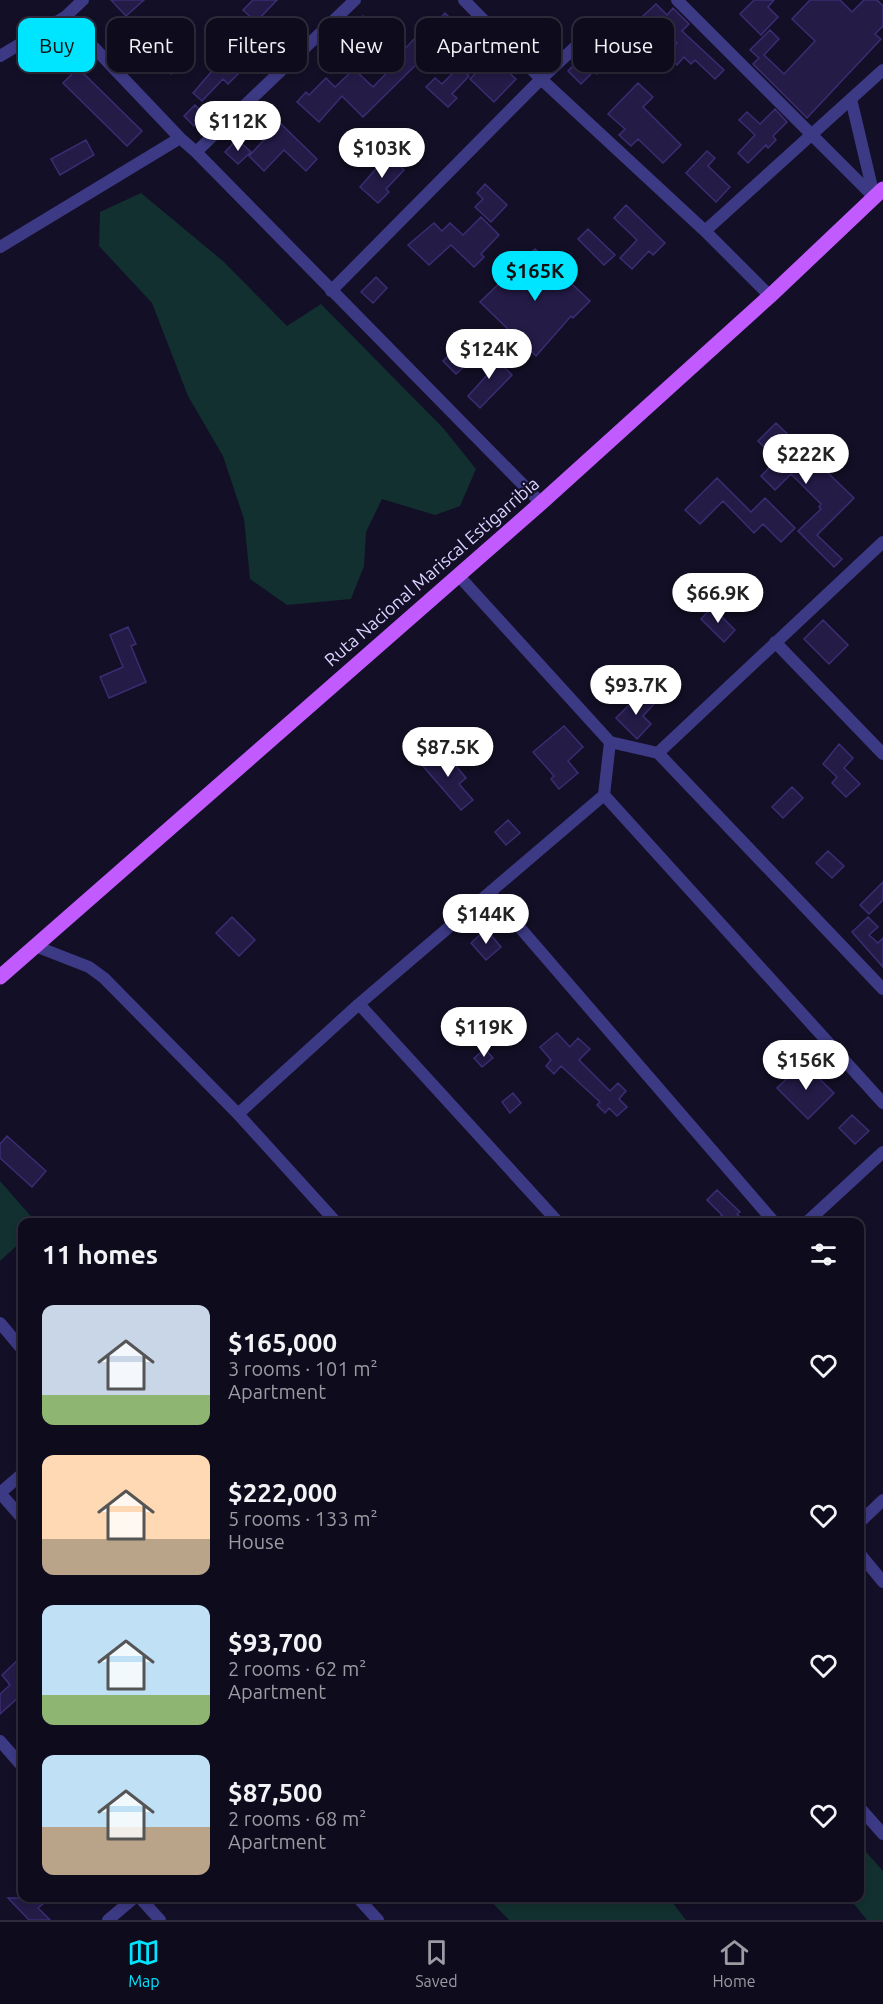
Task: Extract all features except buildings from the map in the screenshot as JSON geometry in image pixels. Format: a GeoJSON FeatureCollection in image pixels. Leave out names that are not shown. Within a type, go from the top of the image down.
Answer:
{"type":"FeatureCollection","features":[{"type":"Feature","properties":{"kind":"main road","name":"Ruta Nacional Mariscal Estigarribia"},"geometry":{"type":"LineString","coordinates":[[0,977],[541,503],[770,296],[878,193]]}},
{"type":"Feature","properties":{"kind":"street"},"geometry":{"type":"LineString","coordinates":[[0,56],[65,17],[83,0]]}},
{"type":"Feature","properties":{"kind":"street"},"geometry":{"type":"LineString","coordinates":[[196,152],[355,0]]}},
{"type":"Feature","properties":{"kind":"street"},"geometry":{"type":"LineString","coordinates":[[464,0],[541,79],[705,231],[770,296]]}},
{"type":"Feature","properties":{"kind":"street"},"geometry":{"type":"LineString","coordinates":[[677,0],[811,135],[878,193]]}},
{"type":"Feature","properties":{"kind":"street"},"geometry":{"type":"LineString","coordinates":[[65,17],[180,138],[541,503]]}},
{"type":"Feature","properties":{"kind":"street"},"geometry":{"type":"LineString","coordinates":[[331,291],[573,49]]}},
{"type":"Feature","properties":{"kind":"street"},"geometry":{"type":"LineString","coordinates":[[705,231],[883,70]]}},
{"type":"Feature","properties":{"kind":"street"},"geometry":{"type":"LineString","coordinates":[[851,99],[878,193]]}},
{"type":"Feature","properties":{"kind":"street"},"geometry":{"type":"LineString","coordinates":[[0,247],[180,138]]}},
{"type":"Feature","properties":{"kind":"street"},"geometry":{"type":"LineString","coordinates":[[658,753],[883,542]]}},
{"type":"Feature","properties":{"kind":"street"},"geometry":{"type":"LineString","coordinates":[[458,575],[610,742],[658,753],[883,989]]}},
{"type":"Feature","properties":{"kind":"street"},"geometry":{"type":"LineString","coordinates":[[776,642],[883,754]]}},
{"type":"Feature","properties":{"kind":"street"},"geometry":{"type":"LineString","coordinates":[[238,1114],[359,1004],[604,795],[610,742]]}},
{"type":"Feature","properties":{"kind":"street"},"geometry":{"type":"LineString","coordinates":[[604,795],[883,1103]]}},
{"type":"Feature","properties":{"kind":"street"},"geometry":{"type":"LineString","coordinates":[[490,893],[771,1218]]}},
{"type":"Feature","properties":{"kind":"street"},"geometry":{"type":"LineString","coordinates":[[35,946],[89,967],[104,978],[238,1114],[332,1218]]}},
{"type":"Feature","properties":{"kind":"street"},"geometry":{"type":"LineString","coordinates":[[359,1004],[554,1218]]}},
{"type":"Feature","properties":{"kind":"street"},"geometry":{"type":"LineString","coordinates":[[811,1218],[883,1152]]}},
{"type":"Feature","properties":{"kind":"street"},"geometry":{"type":"LineString","coordinates":[[0,1323],[18,1344]]}},
{"type":"Feature","properties":{"kind":"street"},"geometry":{"type":"LineString","coordinates":[[18,1477],[0,1493],[18,1513]]}},
{"type":"Feature","properties":{"kind":"street"},"geometry":{"type":"LineString","coordinates":[[864,1518],[883,1500]]}},
{"type":"Feature","properties":{"kind":"street"},"geometry":{"type":"LineString","coordinates":[[864,1559],[883,1582]]}},
{"type":"Feature","properties":{"kind":"street"},"geometry":{"type":"LineString","coordinates":[[0,1741],[18,1761]]}},
{"type":"Feature","properties":{"kind":"street"},"geometry":{"type":"LineString","coordinates":[[864,1813],[883,1834]]}},
{"type":"Feature","properties":{"kind":"street"},"geometry":{"type":"LineString","coordinates":[[108,1920],[129,1902]]}},
{"type":"Feature","properties":{"kind":"street"},"geometry":{"type":"LineString","coordinates":[[144,1902],[160,1920]]}},
{"type":"Feature","properties":{"kind":"street"},"geometry":{"type":"LineString","coordinates":[[362,1902],[378,1920]]}},
{"type":"Feature","properties":{"kind":"green space"},"geometry":{"type":"Polygon","coordinates":[[[141,193],[224,262],[287,326],[321,304],[444,429],[476,469],[460,506],[435,515],[382,499],[366,532],[364,566],[351,599],[287,605],[250,579],[244,519],[223,456],[188,396],[152,303],[99,246],[100,212],[141,193]]]}},
{"type":"Feature","properties":{"kind":"green space"},"geometry":{"type":"Polygon","coordinates":[[[0,1181],[32,1218],[18,1218],[18,1245],[0,1261],[0,1181]]]}},
{"type":"Feature","properties":{"kind":"green space"},"geometry":{"type":"Polygon","coordinates":[[[864,1850],[883,1871],[883,1920],[867,1920],[852,1902],[864,1902],[864,1850]]]}},
{"type":"Feature","properties":{"kind":"green space"},"geometry":{"type":"Polygon","coordinates":[[[492,1902],[672,1902],[686,1920],[509,1920],[492,1902]]]}}]}
